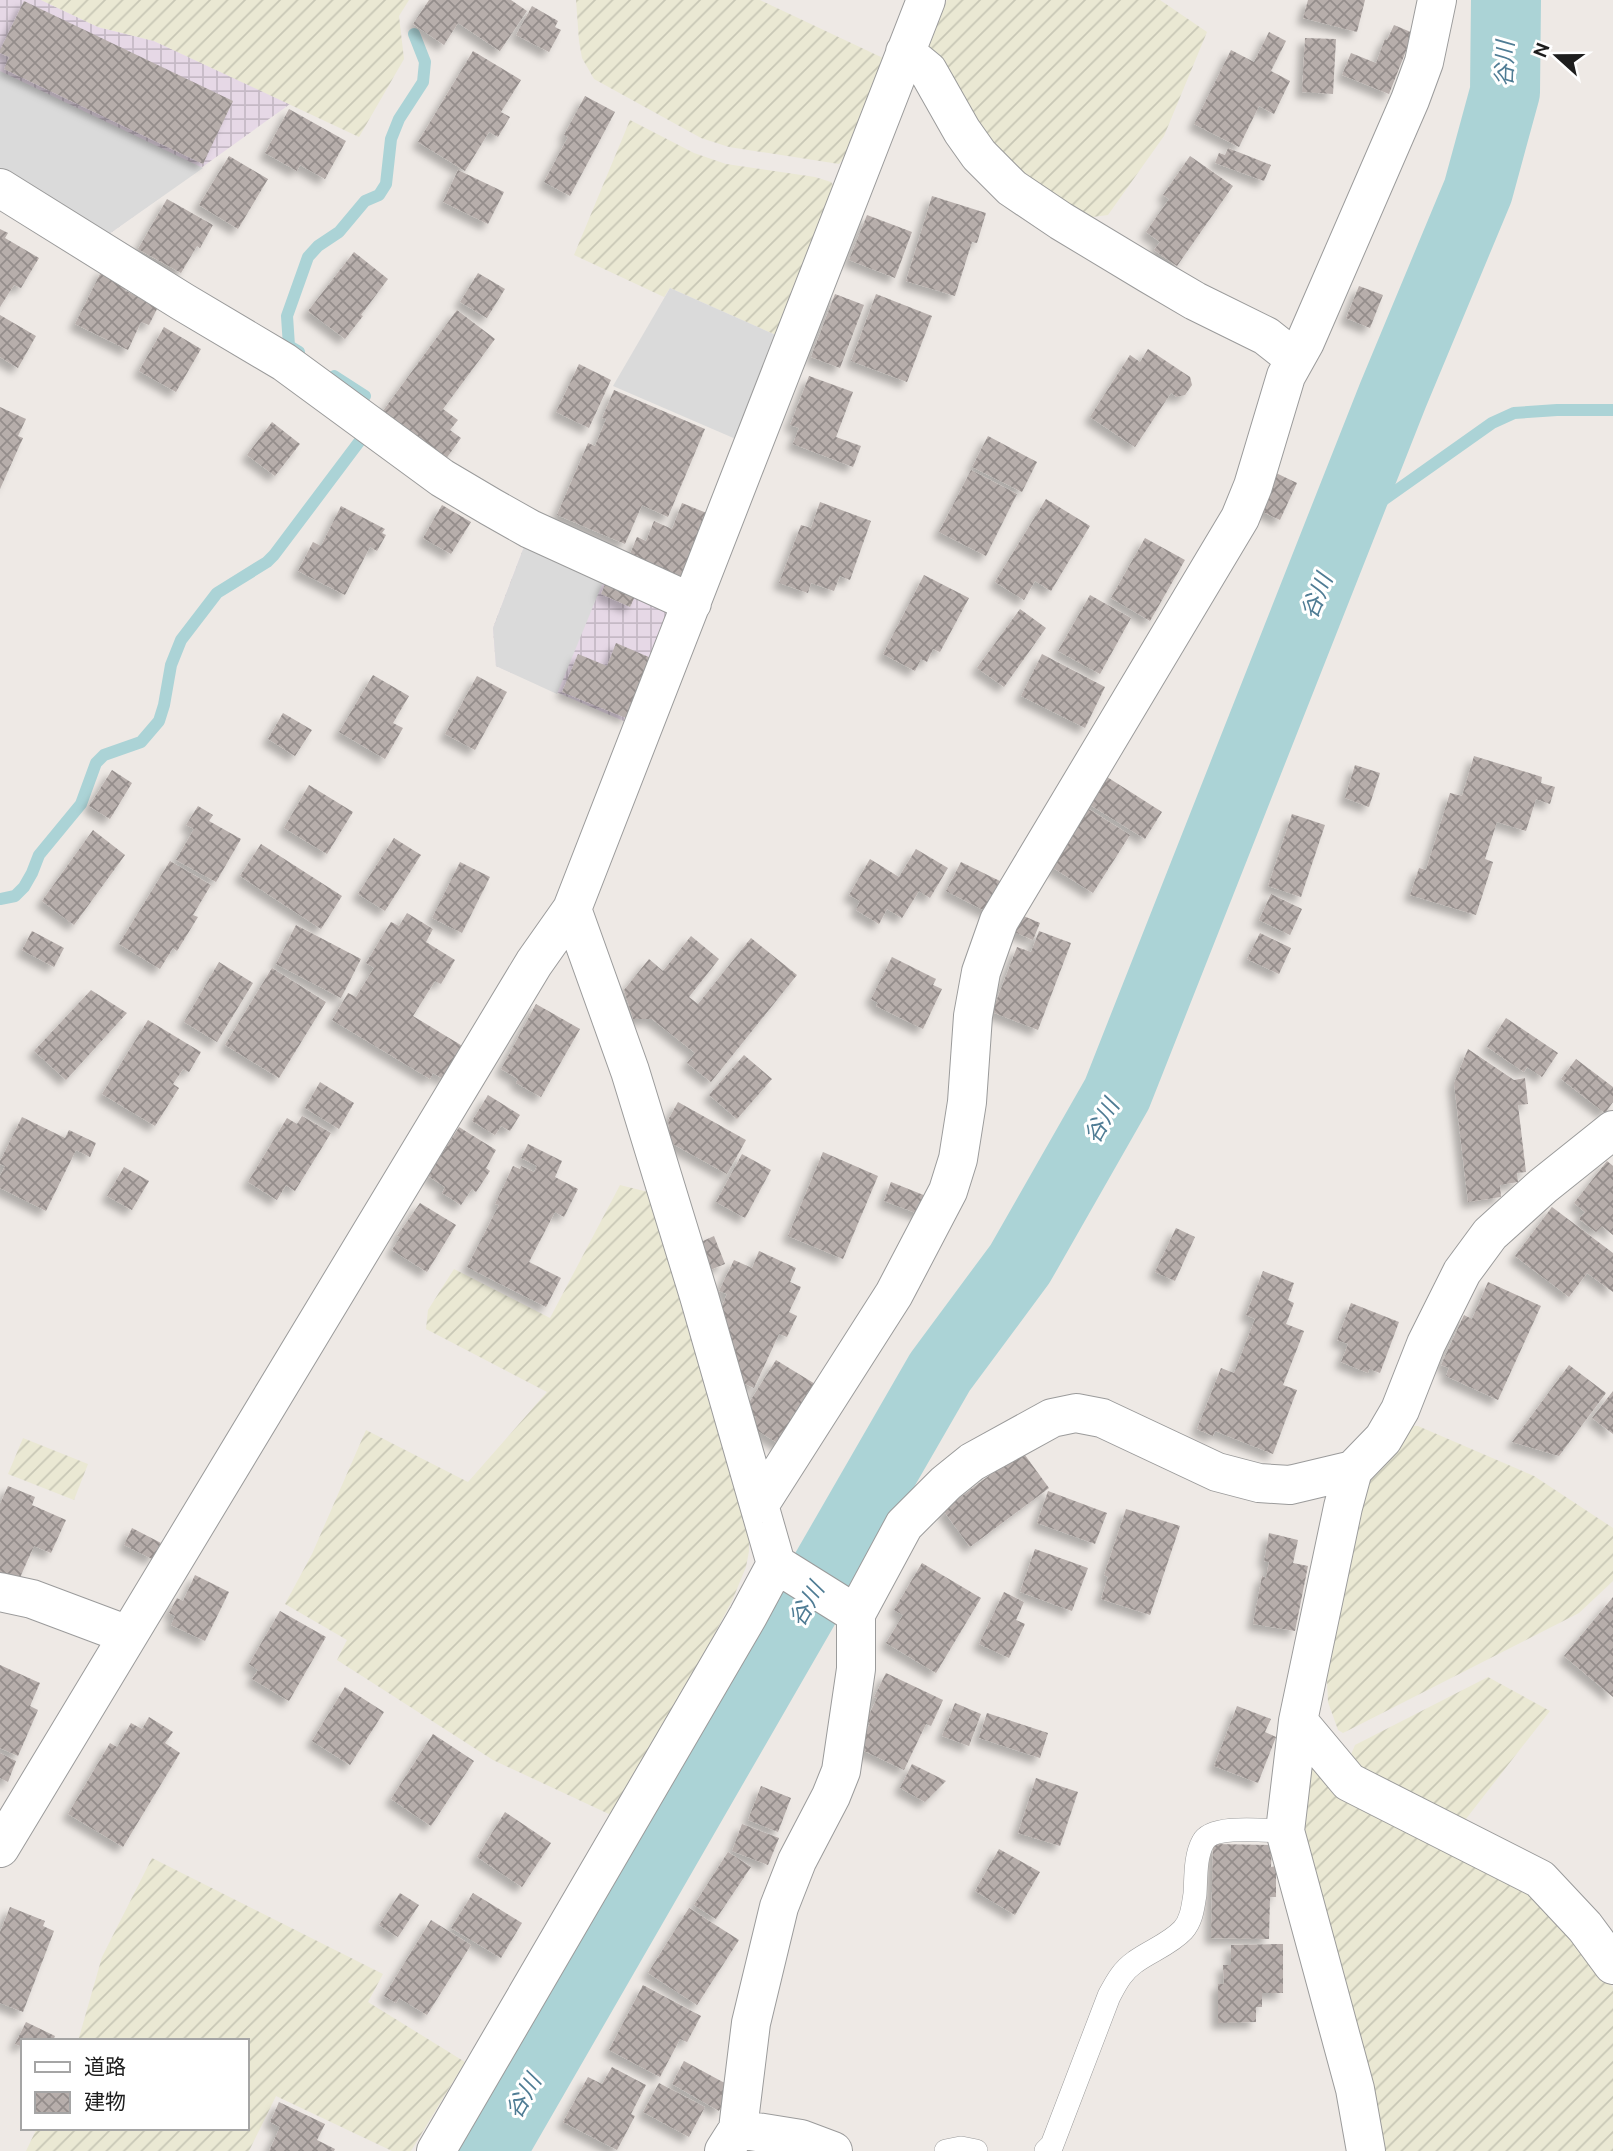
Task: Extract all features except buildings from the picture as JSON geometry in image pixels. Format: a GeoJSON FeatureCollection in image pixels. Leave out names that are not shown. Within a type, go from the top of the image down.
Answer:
{"type":"FeatureCollection","features":[{"type":"Feature","properties":{"kind":"street"},"geometry":{"type":"LineString","coordinates":[[0,1849],[526,974],[572,909],[926,0]]}},
{"type":"Feature","properties":{"kind":"street"},"geometry":{"type":"LineString","coordinates":[[760,1504],[894,1294],[948,1191],[958,1159],[967,1101],[973,1016],[981,972],[999,921],[1240,518],[1253,486],[1286,376],[1305,342],[1410,100],[1424,62],[1437,0]]}},
{"type":"Feature","properties":{"kind":"street"},"geometry":{"type":"LineString","coordinates":[[905,52],[928,71],[979,155],[1012,188],[1160,281],[1266,336],[1295,359]]}},
{"type":"Feature","properties":{"kind":"street"},"geometry":{"type":"LineString","coordinates":[[0,188],[284,362],[442,478],[491,508],[530,529],[692,603]]}},
{"type":"Feature","properties":{"kind":"street"},"geometry":{"type":"LineString","coordinates":[[572,909],[630,1071],[760,1504],[784,1569],[848,1609]]}},
{"type":"Feature","properties":{"kind":"street"},"geometry":{"type":"LineString","coordinates":[[1366,2151],[1356,2089],[1285,1831],[1298,1721],[1343,1507],[1353,1470],[1383,1439],[1394,1420],[1426,1344],[1462,1272],[1490,1234],[1543,1185],[1613,1130]]}},
{"type":"Feature","properties":{"kind":"street"},"geometry":{"type":"LineString","coordinates":[[833,2151],[802,2139],[731,2140],[751,2024],[779,1907],[797,1861],[841,1771],[856,1670],[848,1609],[904,1525],[946,1483],[972,1462],[1052,1418],[1076,1413],[1102,1418],[1217,1472],[1259,1483],[1290,1485],[1353,1470]]}},
{"type":"Feature","properties":{"kind":"street"},"geometry":{"type":"LineString","coordinates":[[436,2151],[748,1616],[784,1569]]}},
{"type":"Feature","properties":{"kind":"street"},"geometry":{"type":"LineString","coordinates":[[0,1592],[32,1599],[128,1635]]}},
{"type":"Feature","properties":{"kind":"street"},"geometry":{"type":"LineString","coordinates":[[1298,1721],[1349,1783],[1540,1879],[1585,1927],[1613,1965]]}},
{"type":"Feature","properties":{"kind":"lane"},"geometry":{"type":"LineString","coordinates":[[1046,2151],[1052,2145],[1109,1996],[1119,1977],[1134,1963],[1173,1940],[1186,1927],[1193,1910],[1199,1851],[1204,1839],[1212,1833],[1224,1830],[1285,1831]]}},
{"type":"Feature","properties":{"kind":"lane"},"geometry":{"type":"LineString","coordinates":[[946,2151],[961,2148],[976,2151]]}},
{"type":"Feature","properties":{"kind":"shaded area"},"geometry":{"type":"Polygon","coordinates":[[[0,0],[41,0],[98,27],[154,41],[290,104],[102,239],[0,175],[0,0]]]}},
{"type":"Feature","properties":{"kind":"shaded area"},"geometry":{"type":"Polygon","coordinates":[[[41,0],[409,0],[399,16],[404,59],[359,137],[154,41],[98,27],[41,0]]]}},
{"type":"Feature","properties":{"kind":"shaded area"},"geometry":{"type":"Polygon","coordinates":[[[576,0],[760,0],[883,58],[844,158],[839,164],[729,147],[701,138],[594,79],[582,58],[576,0]]]}},
{"type":"Feature","properties":{"kind":"shaded area"},"geometry":{"type":"Polygon","coordinates":[[[947,0],[1160,0],[1207,32],[1164,136],[1108,215],[1085,218],[988,149],[926,53],[947,0]]]}},
{"type":"Feature","properties":{"kind":"shaded area"},"geometry":{"type":"Polygon","coordinates":[[[0,71],[203,168],[102,239],[0,175],[0,71]]]}},
{"type":"Feature","properties":{"kind":"shaded area"},"geometry":{"type":"Polygon","coordinates":[[[630,120],[694,153],[726,164],[815,177],[831,182],[834,186],[778,336],[670,288],[664,297],[574,255],[630,120]]]}},
{"type":"Feature","properties":{"kind":"shaded area"},"geometry":{"type":"Polygon","coordinates":[[[670,288],[778,336],[738,440],[613,386],[670,288]]]}},
{"type":"Feature","properties":{"kind":"shaded area"},"geometry":{"type":"Polygon","coordinates":[[[527,539],[670,612],[626,722],[496,666],[493,628],[527,539]]]}},
{"type":"Feature","properties":{"kind":"shaded area"},"geometry":{"type":"Polygon","coordinates":[[[527,539],[606,575],[557,694],[496,666],[493,628],[527,539]]]}},
{"type":"Feature","properties":{"kind":"shaded area"},"geometry":{"type":"Polygon","coordinates":[[[620,1185],[648,1192],[743,1508],[749,1534],[749,1551],[746,1567],[732,1601],[611,1815],[493,1760],[337,1660],[347,1640],[285,1604],[312,1554],[366,1430],[468,1482],[547,1392],[426,1329],[428,1310],[454,1269],[550,1318],[620,1185]]]}},
{"type":"Feature","properties":{"kind":"shaded area"},"geometry":{"type":"Polygon","coordinates":[[[1406,1426],[1418,1426],[1534,1476],[1613,1528],[1613,1581],[1579,1613],[1343,1733],[1338,1730],[1328,1702],[1325,1640],[1360,1485],[1406,1426]]]}},
{"type":"Feature","properties":{"kind":"shaded area"},"geometry":{"type":"Polygon","coordinates":[[[23,1438],[88,1464],[74,1500],[8,1474],[23,1438]]]}},
{"type":"Feature","properties":{"kind":"shaded area"},"geometry":{"type":"Polygon","coordinates":[[[1488,1677],[1550,1711],[1462,1824],[1364,1777],[1350,1757],[1355,1745],[1488,1677]]]}},
{"type":"Feature","properties":{"kind":"shaded area"},"geometry":{"type":"Polygon","coordinates":[[[1309,1763],[1532,1889],[1578,1939],[1613,1988],[1613,2151],[1381,2151],[1299,1837],[1309,1763]]]}},
{"type":"Feature","properties":{"kind":"shaded area"},"geometry":{"type":"Polygon","coordinates":[[[152,1858],[383,1974],[368,2002],[465,2062],[411,2151],[392,2151],[276,2096],[249,2151],[26,2151],[36,2130],[248,2130],[248,2039],[79,2039],[102,1957],[152,1858]]]}},
{"type":"Feature","properties":{"kind":"waterway","name":"谷川"},"geometry":{"type":"LineString","coordinates":[[491,2151],[940,1372],[1020,1264],[1117,1094],[1393,395],[1478,191],[1505,92],[1506,0]]}},
{"type":"Feature","properties":{"kind":"waterway"},"geometry":{"type":"LineString","coordinates":[[299,352],[289,346],[287,316],[308,257],[318,246],[339,232],[365,201],[379,195],[386,184],[391,139],[399,119],[423,82],[425,62],[414,34]]}},
{"type":"Feature","properties":{"kind":"waterway"},"geometry":{"type":"LineString","coordinates":[[334,376],[365,396]]}},
{"type":"Feature","properties":{"kind":"waterway"},"geometry":{"type":"LineString","coordinates":[[1338,532],[1492,423],[1514,413],[1613,410]]}},
{"type":"Feature","properties":{"kind":"waterway"},"geometry":{"type":"LineString","coordinates":[[0,899],[15,896],[24,887],[39,855],[81,804],[96,763],[104,755],[141,742],[159,721],[171,665],[181,640],[217,593],[274,555],[362,438]]}}]}
